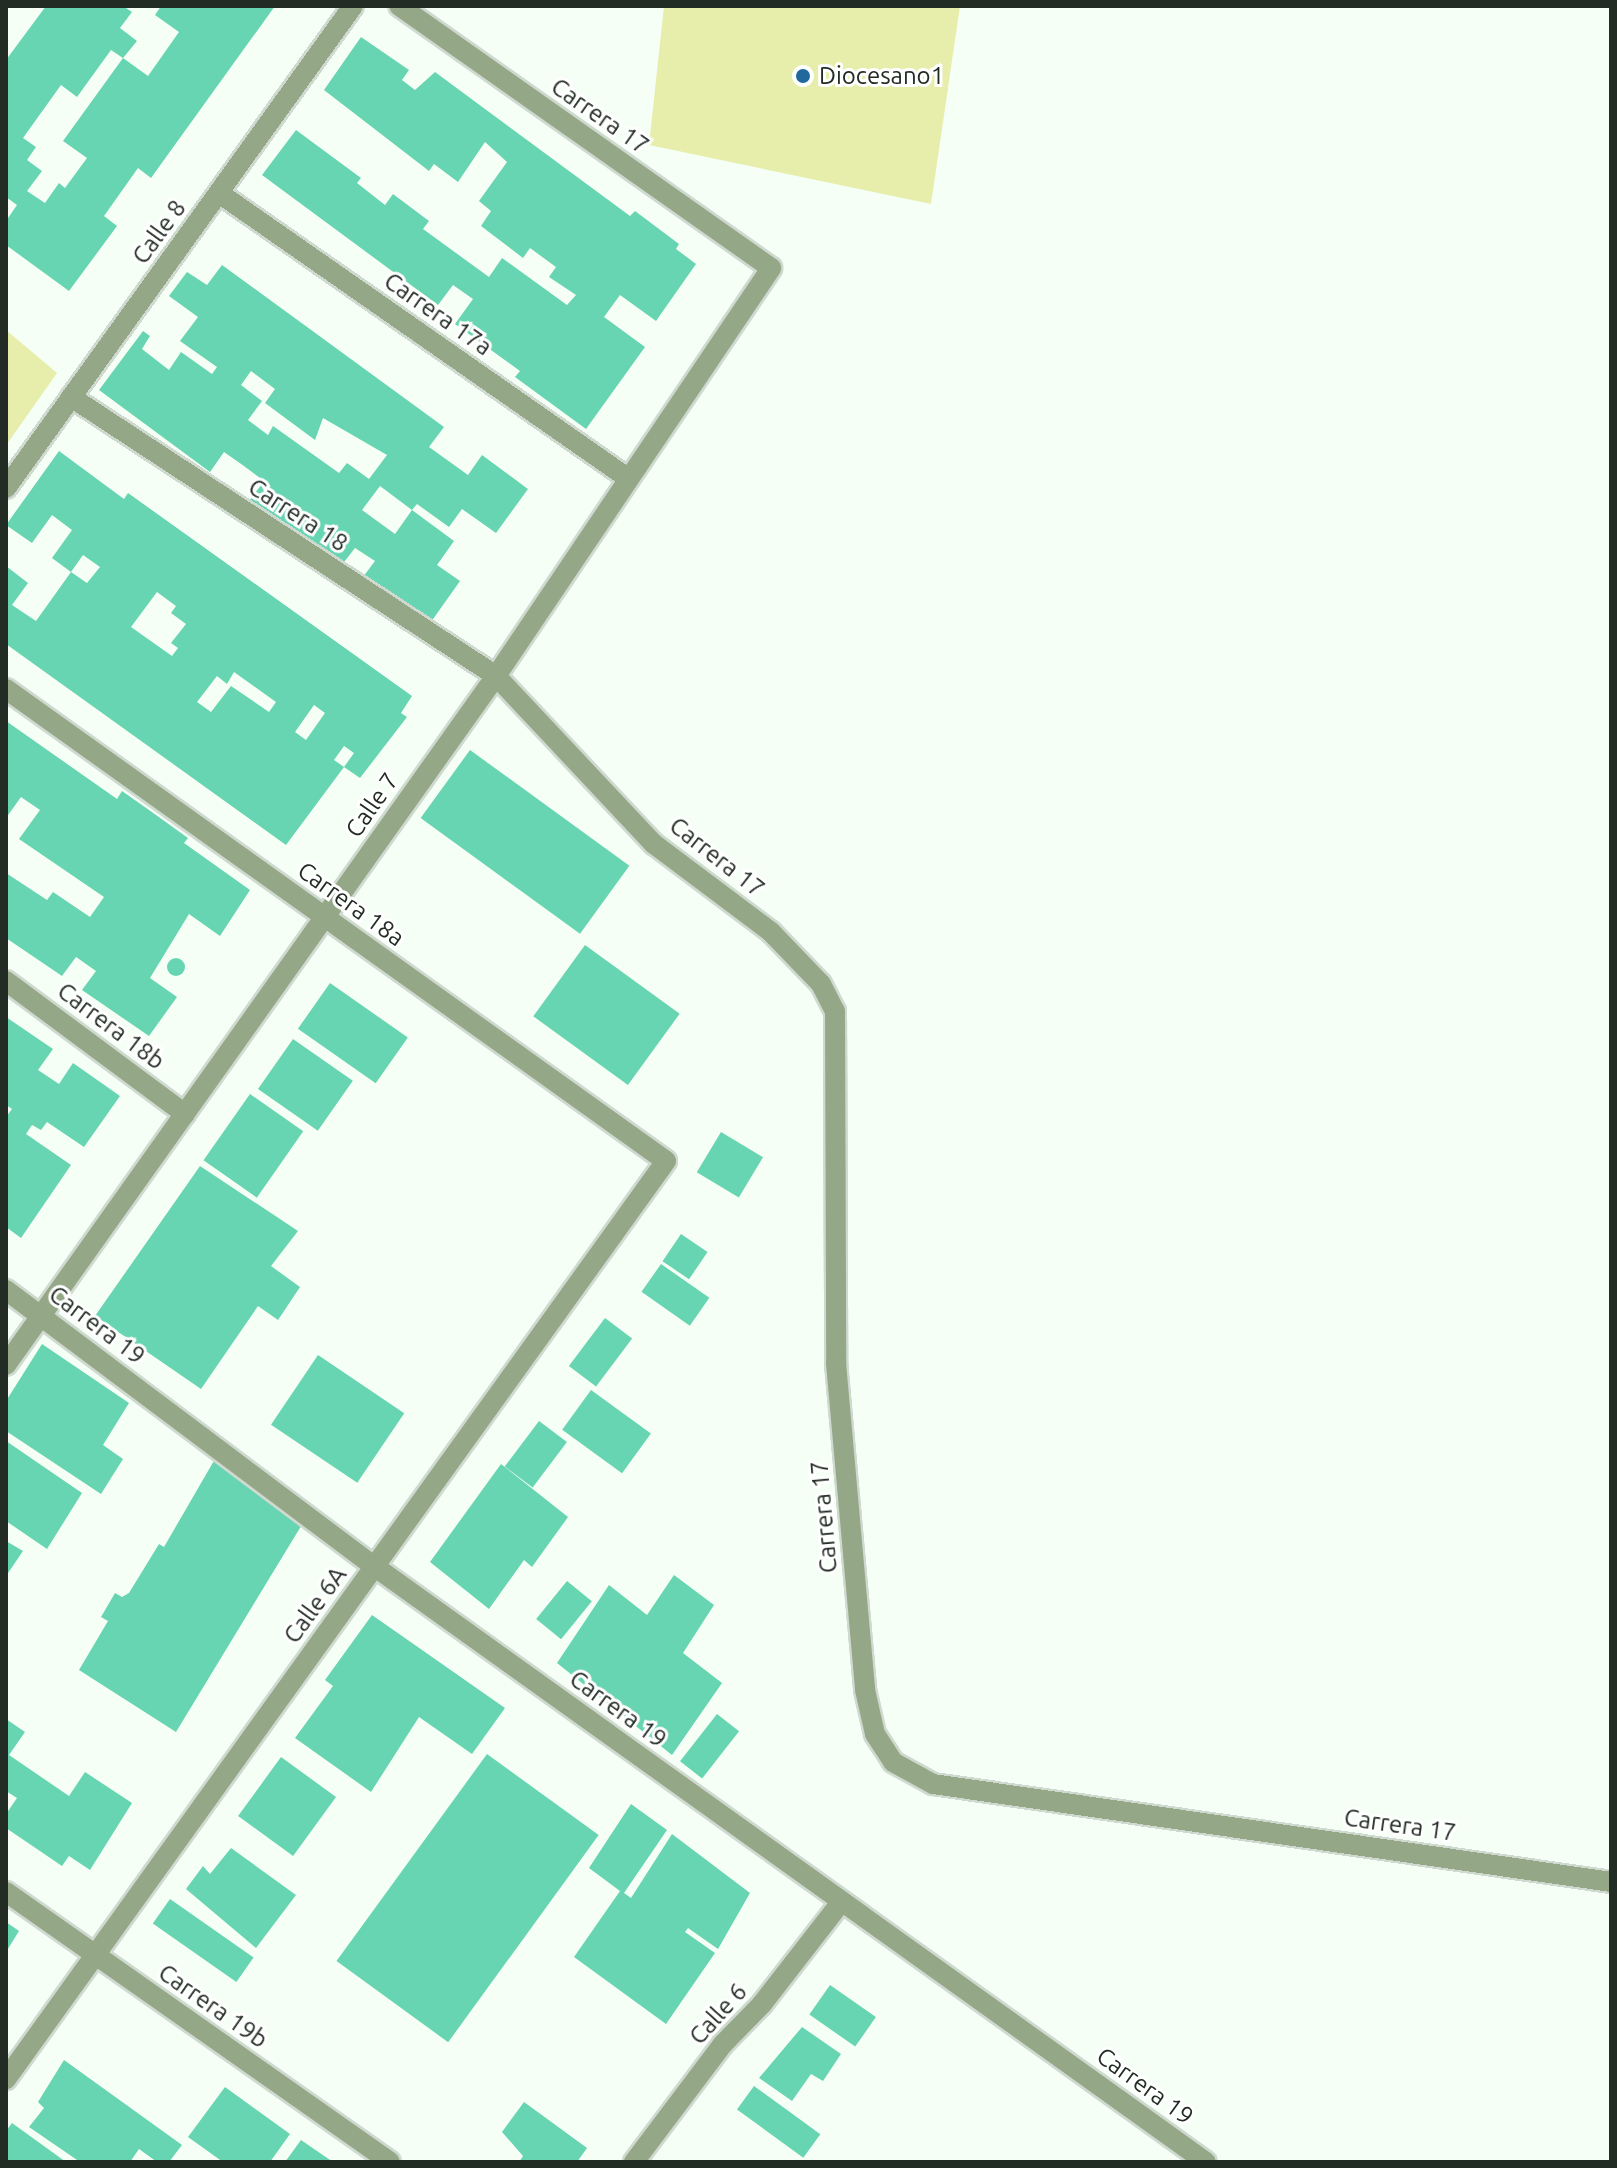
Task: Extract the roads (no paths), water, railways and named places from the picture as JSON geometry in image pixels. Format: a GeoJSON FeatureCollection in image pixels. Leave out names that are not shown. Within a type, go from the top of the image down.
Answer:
{"type":"FeatureCollection","features":[{"type":"Feature","properties":{"kind":"street","name":"Calle 8"},"geometry":{"type":"LineString","coordinates":[[9,476],[71,397],[353,6]]}},
{"type":"Feature","properties":{"kind":"street","name":"Carrera 17"},"geometry":{"type":"LineString","coordinates":[[399,6],[771,268]]}},
{"type":"Feature","properties":{"kind":"street","name":"Carrera 17a"},"geometry":{"type":"LineString","coordinates":[[219,193],[628,478]]}},
{"type":"Feature","properties":{"kind":"street","name":"Calle 7"},"geometry":{"type":"LineString","coordinates":[[6,1365],[496,676],[771,268]]}},
{"type":"Feature","properties":{"kind":"street","name":"Carrera 18"},"geometry":{"type":"LineString","coordinates":[[71,397],[496,676]]}},
{"type":"Feature","properties":{"kind":"street","name":"Carrera 17"},"geometry":{"type":"LineString","coordinates":[[496,676],[654,844],[771,932],[821,984],[835,1011],[836,1363],[865,1690],[875,1734],[893,1762],[933,1784],[1611,1882]]}},
{"type":"Feature","properties":{"kind":"street","name":"Carrera 18a"},"geometry":{"type":"LineString","coordinates":[[6,689],[666,1161]]}},
{"type":"Feature","properties":{"kind":"street","name":"Carrera 18b"},"geometry":{"type":"LineString","coordinates":[[6,981],[185,1114]]}},
{"type":"Feature","properties":{"kind":"street","name":"Calle 6A"},"geometry":{"type":"LineString","coordinates":[[6,2079],[666,1161]]}},
{"type":"Feature","properties":{"kind":"street","name":"Carrera 19"},"geometry":{"type":"LineString","coordinates":[[6,1290],[374,1566],[1206,2162]]}},
{"type":"Feature","properties":{"kind":"street","name":"Carrera 19b"},"geometry":{"type":"LineString","coordinates":[[6,1892],[390,2162]]}},
{"type":"Feature","properties":{"kind":"street","name":"Calle 6"},"geometry":{"type":"LineString","coordinates":[[634,2162],[723,2044],[762,2004],[842,1901]]}},
{"type":"Feature","properties":{"kind":"place","name":"Diocesano1"},"geometry":{"type":"Point","coordinates":[803,76]}}]}
